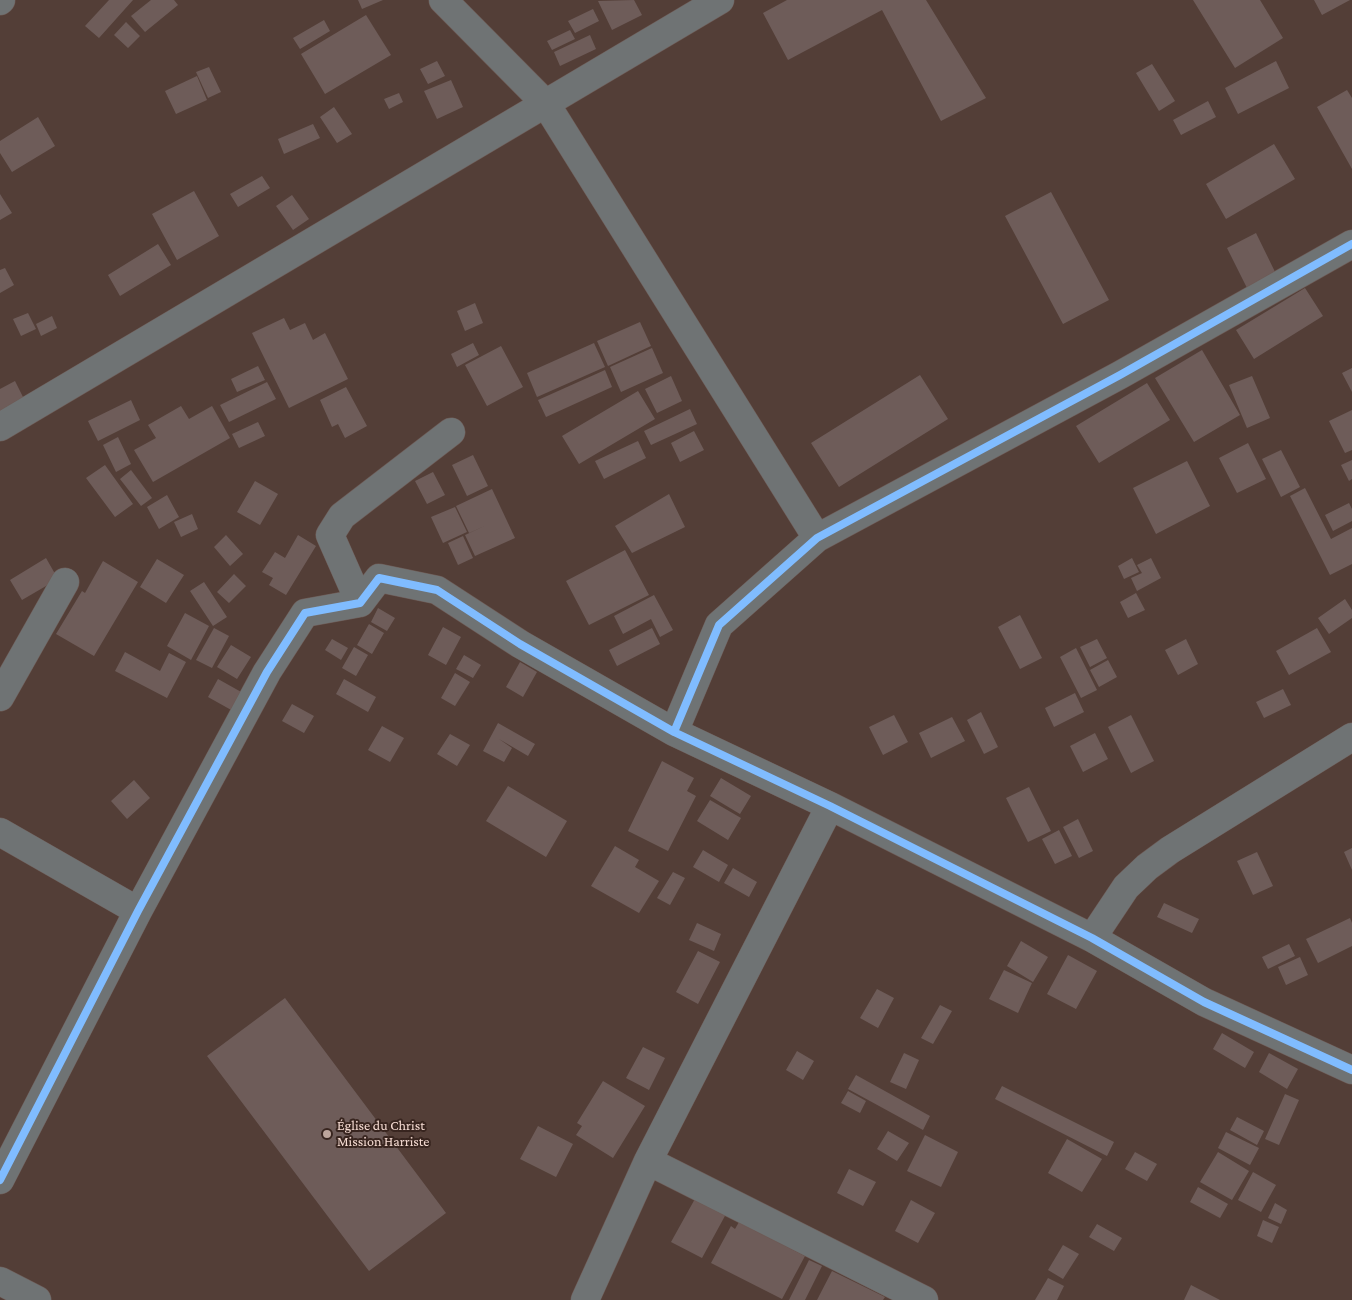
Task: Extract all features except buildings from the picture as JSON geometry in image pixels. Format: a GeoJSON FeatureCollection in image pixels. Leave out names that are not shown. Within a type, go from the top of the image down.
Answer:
{"type":"FeatureCollection","features":[{"type":"Feature","properties":{"kind":"street"},"geometry":{"type":"LineString","coordinates":[[443,0],[546,104],[817,538]]}},
{"type":"Feature","properties":{"kind":"street"},"geometry":{"type":"LineString","coordinates":[[0,427],[720,0]]}},
{"type":"Feature","properties":{"kind":"street"},"geometry":{"type":"LineString","coordinates":[[674,732],[719,625],[817,538],[1120,375],[1352,244]]}},
{"type":"Feature","properties":{"kind":"street"},"geometry":{"type":"LineString","coordinates":[[360,603],[330,535],[342,516],[451,432]]}},
{"type":"Feature","properties":{"kind":"street"},"geometry":{"type":"LineString","coordinates":[[0,1180],[138,912],[267,672],[305,613],[360,603],[379,578],[437,590],[520,644],[674,732],[830,806],[1092,938],[1204,1002],[1352,1070]]}},
{"type":"Feature","properties":{"kind":"street"},"geometry":{"type":"LineString","coordinates":[[0,698],[65,582]]}},
{"type":"Feature","properties":{"kind":"street"},"geometry":{"type":"LineString","coordinates":[[1092,938],[1126,887],[1147,867],[1170,850],[1352,737]]}},
{"type":"Feature","properties":{"kind":"street"},"geometry":{"type":"LineString","coordinates":[[585,1300],[648,1161],[830,806]]}},
{"type":"Feature","properties":{"kind":"street"},"geometry":{"type":"LineString","coordinates":[[0,832],[138,912]]}},
{"type":"Feature","properties":{"kind":"street"},"geometry":{"type":"LineString","coordinates":[[648,1161],[924,1300]]}},
{"type":"Feature","properties":{"kind":"street"},"geometry":{"type":"LineString","coordinates":[[0,1281],[38,1300]]}},
{"type":"Feature","properties":{"kind":"cycle path"},"geometry":{"type":"LineString","coordinates":[[674,732],[719,625],[817,538],[1120,375],[1352,244]]}},
{"type":"Feature","properties":{"kind":"cycle path"},"geometry":{"type":"LineString","coordinates":[[0,1180],[138,911],[267,672],[305,613],[360,603],[379,578],[437,590],[520,644],[674,732],[830,806],[1092,938],[1204,1002],[1352,1070]]}},
{"type":"Feature","properties":{"kind":"place","name":"Église du Christ Mission Harriste"},"geometry":{"type":"Point","coordinates":[327,1134]}}]}
